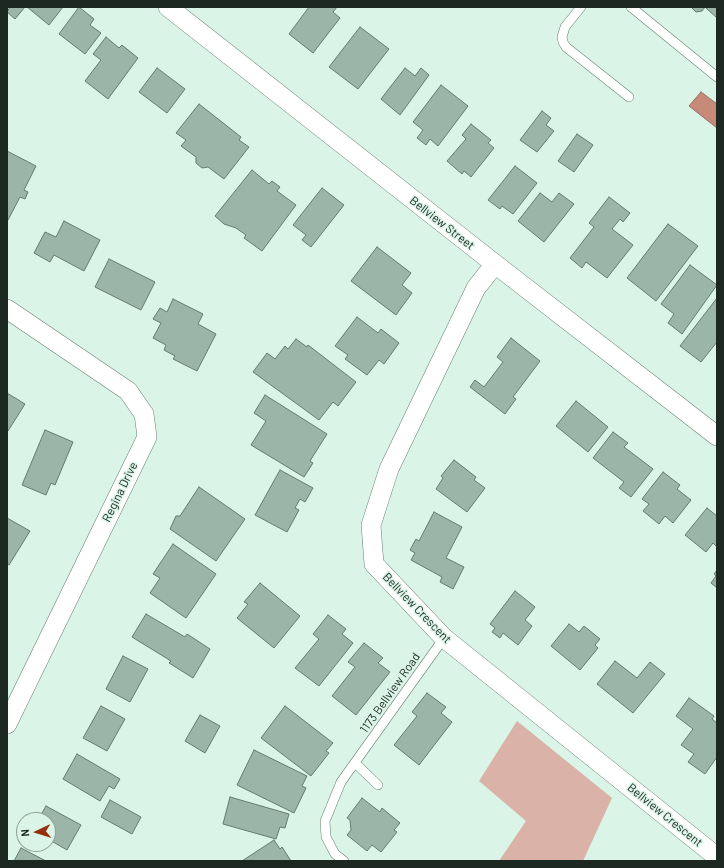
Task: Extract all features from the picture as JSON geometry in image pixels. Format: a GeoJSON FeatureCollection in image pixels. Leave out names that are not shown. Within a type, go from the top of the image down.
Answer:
{"type":"FeatureCollection","features":[{"type":"Feature","properties":{"kind":"street","name":"Bellview Street"},"geometry":{"type":"LineString","coordinates":[[168,7],[494,264],[717,436]]}},
{"type":"Feature","properties":{"kind":"street","name":"Bellview Crescent"},"geometry":{"type":"LineString","coordinates":[[494,264],[476,288],[389,469],[371,525],[374,564],[444,638],[717,857]]}},
{"type":"Feature","properties":{"kind":"street","name":"Regina Drive"},"geometry":{"type":"LineString","coordinates":[[7,309],[128,391],[144,414],[147,437],[7,724]]}},
{"type":"Feature","properties":{"kind":"lane"},"geometry":{"type":"LineString","coordinates":[[582,7],[565,27],[562,37],[563,42],[566,47],[629,97]]}},
{"type":"Feature","properties":{"kind":"lane"},"geometry":{"type":"LineString","coordinates":[[631,7],[717,77]]}},
{"type":"Feature","properties":{"kind":"lane","name":"1173 Bellview Road"},"geometry":{"type":"LineString","coordinates":[[344,861],[335,854],[326,837],[325,821],[341,782],[444,638]]}},
{"type":"Feature","properties":{"kind":"lane"},"geometry":{"type":"LineString","coordinates":[[355,763],[378,785]]}},
{"type":"Feature","properties":{"kind":"shaded area"},"geometry":{"type":"Polygon","coordinates":[[[701,92],[717,104],[717,128],[689,106],[701,92]]]}},
{"type":"Feature","properties":{"kind":"shaded area"},"geometry":{"type":"Polygon","coordinates":[[[517,721],[612,798],[583,861],[499,861],[526,821],[479,781],[517,721]]]}},
{"type":"Feature","properties":{"kind":"building"},"geometry":{"type":"Polygon","coordinates":[[[10,7],[25,7],[15,19],[7,12],[10,7]]]}},
{"type":"Feature","properties":{"kind":"building"},"geometry":{"type":"Polygon","coordinates":[[[27,7],[63,7],[49,25],[27,7]]]}},
{"type":"Feature","properties":{"kind":"building"},"geometry":{"type":"Polygon","coordinates":[[[79,7],[94,19],[90,25],[101,33],[85,54],[59,34],[79,7]]]}},
{"type":"Feature","properties":{"kind":"building"},"geometry":{"type":"Polygon","coordinates":[[[309,7],[337,7],[333,12],[340,18],[313,53],[289,34],[309,7]]]}},
{"type":"Feature","properties":{"kind":"building"},"geometry":{"type":"Polygon","coordinates":[[[691,7],[705,7],[702,11],[696,12],[691,7]]]}},
{"type":"Feature","properties":{"kind":"building"},"geometry":{"type":"Polygon","coordinates":[[[705,7],[717,7],[717,18],[705,7]]]}},
{"type":"Feature","properties":{"kind":"building"},"geometry":{"type":"Polygon","coordinates":[[[360,27],[389,49],[358,89],[329,67],[360,27]]]}},
{"type":"Feature","properties":{"kind":"building"},"geometry":{"type":"Polygon","coordinates":[[[106,37],[119,48],[122,45],[138,58],[108,99],[85,81],[101,60],[93,54],[106,37]]]}},
{"type":"Feature","properties":{"kind":"building"},"geometry":{"type":"Polygon","coordinates":[[[157,68],[185,89],[167,113],[139,92],[157,68]]]}},
{"type":"Feature","properties":{"kind":"building"},"geometry":{"type":"Polygon","coordinates":[[[405,68],[415,76],[421,68],[429,75],[400,115],[381,99],[405,68]]]}},
{"type":"Feature","properties":{"kind":"building"},"geometry":{"type":"Polygon","coordinates":[[[441,85],[468,106],[438,146],[430,139],[426,145],[417,138],[423,130],[413,122],[441,85]]]}},
{"type":"Feature","properties":{"kind":"building"},"geometry":{"type":"Polygon","coordinates":[[[199,104],[241,137],[239,140],[249,147],[224,179],[208,167],[202,168],[196,163],[196,157],[181,146],[186,140],[176,133],[199,104]]]}},
{"type":"Feature","properties":{"kind":"building"},"geometry":{"type":"Polygon","coordinates":[[[542,111],[551,118],[546,125],[554,131],[537,152],[520,140],[542,111]]]}},
{"type":"Feature","properties":{"kind":"building"},"geometry":{"type":"Polygon","coordinates":[[[471,124],[491,140],[488,143],[494,148],[471,177],[464,171],[462,174],[447,161],[466,139],[462,135],[471,124]]]}},
{"type":"Feature","properties":{"kind":"building"},"geometry":{"type":"Polygon","coordinates":[[[577,134],[593,145],[574,172],[558,161],[577,134]]]}},
{"type":"Feature","properties":{"kind":"building"},"geometry":{"type":"Polygon","coordinates":[[[7,151],[36,166],[24,190],[28,192],[25,199],[20,197],[8,220],[7,220],[7,151]]]}},
{"type":"Feature","properties":{"kind":"building"},"geometry":{"type":"Polygon","coordinates":[[[515,166],[537,183],[513,214],[502,206],[500,209],[488,200],[515,166]]]}},
{"type":"Feature","properties":{"kind":"building"},"geometry":{"type":"Polygon","coordinates":[[[252,170],[269,184],[272,181],[280,187],[277,191],[296,205],[262,251],[244,238],[246,235],[236,228],[224,224],[215,216],[252,170]]]}},
{"type":"Feature","properties":{"kind":"building"},"geometry":{"type":"Polygon","coordinates":[[[322,188],[344,205],[311,247],[302,240],[306,235],[293,225],[322,188]]]}},
{"type":"Feature","properties":{"kind":"building"},"geometry":{"type":"Polygon","coordinates":[[[540,193],[552,202],[559,193],[574,204],[544,242],[518,221],[540,193]]]}},
{"type":"Feature","properties":{"kind":"building"},"geometry":{"type":"Polygon","coordinates":[[[609,197],[630,213],[623,222],[620,219],[612,229],[633,245],[607,278],[586,262],[582,268],[570,258],[594,227],[589,223],[609,197]]]}},
{"type":"Feature","properties":{"kind":"building"},"geometry":{"type":"Polygon","coordinates":[[[64,221],[100,240],[84,271],[54,255],[50,262],[34,253],[45,232],[56,237],[64,221]]]}},
{"type":"Feature","properties":{"kind":"building"},"geometry":{"type":"Polygon","coordinates":[[[668,224],[698,246],[656,301],[627,278],[668,224]]]}},
{"type":"Feature","properties":{"kind":"building"},"geometry":{"type":"Polygon","coordinates":[[[377,247],[411,273],[402,285],[412,293],[396,315],[351,281],[377,247]]]}},
{"type":"Feature","properties":{"kind":"building"},"geometry":{"type":"Polygon","coordinates":[[[109,259],[155,282],[141,310],[95,287],[109,259]]]}},
{"type":"Feature","properties":{"kind":"building"},"geometry":{"type":"Polygon","coordinates":[[[690,265],[717,285],[682,334],[668,323],[674,314],[661,304],[690,265]]]}},
{"type":"Feature","properties":{"kind":"building"},"geometry":{"type":"Polygon","coordinates":[[[717,298],[717,342],[701,362],[680,346],[717,298]]]}},
{"type":"Feature","properties":{"kind":"building"},"geometry":{"type":"Polygon","coordinates":[[[173,299],[203,314],[198,324],[216,334],[197,371],[173,359],[175,356],[164,350],[166,345],[153,338],[161,323],[153,319],[160,308],[167,312],[173,299]]]}},
{"type":"Feature","properties":{"kind":"building"},"geometry":{"type":"Polygon","coordinates":[[[357,317],[378,333],[381,329],[399,343],[384,364],[379,360],[367,375],[345,359],[348,355],[335,346],[357,317]]]}},
{"type":"Feature","properties":{"kind":"building"},"geometry":{"type":"Polygon","coordinates":[[[511,338],[540,361],[513,397],[516,399],[505,414],[470,387],[475,380],[484,387],[503,362],[497,357],[511,338]]]}},
{"type":"Feature","properties":{"kind":"building"},"geometry":{"type":"Polygon","coordinates":[[[296,339],[307,347],[308,345],[356,382],[338,406],[333,402],[319,420],[253,372],[267,353],[275,359],[285,346],[288,349],[296,339]]]}},
{"type":"Feature","properties":{"kind":"building"},"geometry":{"type":"Polygon","coordinates":[[[7,393],[25,404],[8,431],[7,431],[7,393]]]}},
{"type":"Feature","properties":{"kind":"building"},"geometry":{"type":"Polygon","coordinates":[[[265,395],[327,434],[310,461],[313,463],[304,477],[251,445],[266,421],[254,413],[265,395]]]}},
{"type":"Feature","properties":{"kind":"building"},"geometry":{"type":"Polygon","coordinates":[[[576,401],[608,427],[588,452],[556,426],[576,401]]]}},
{"type":"Feature","properties":{"kind":"building"},"geometry":{"type":"Polygon","coordinates":[[[45,430],[73,442],[55,485],[51,483],[46,495],[22,485],[45,430]]]}},
{"type":"Feature","properties":{"kind":"building"},"geometry":{"type":"Polygon","coordinates":[[[613,432],[628,443],[624,447],[653,469],[631,497],[619,488],[624,482],[593,458],[613,432]]]}},
{"type":"Feature","properties":{"kind":"building"},"geometry":{"type":"Polygon","coordinates":[[[454,460],[476,477],[474,480],[485,488],[467,512],[436,489],[443,478],[441,476],[454,460]]]}},
{"type":"Feature","properties":{"kind":"building"},"geometry":{"type":"Polygon","coordinates":[[[280,470],[313,488],[305,502],[300,499],[295,508],[299,510],[287,532],[255,515],[280,470]]]}},
{"type":"Feature","properties":{"kind":"building"},"geometry":{"type":"Polygon","coordinates":[[[663,472],[680,485],[677,489],[691,500],[673,523],[665,516],[659,524],[643,511],[649,504],[642,499],[663,472]]]}},
{"type":"Feature","properties":{"kind":"building"},"geometry":{"type":"Polygon","coordinates":[[[199,487],[245,519],[216,561],[170,529],[176,516],[180,516],[199,487]]]}},
{"type":"Feature","properties":{"kind":"building"},"geometry":{"type":"Polygon","coordinates":[[[707,508],[717,516],[717,547],[713,543],[706,552],[685,535],[707,508]]]}},
{"type":"Feature","properties":{"kind":"building"},"geometry":{"type":"Polygon","coordinates":[[[434,512],[462,527],[446,558],[464,567],[453,589],[440,582],[442,577],[411,560],[415,553],[410,550],[416,539],[419,541],[434,512]]]}},
{"type":"Feature","properties":{"kind":"building"},"geometry":{"type":"Polygon","coordinates":[[[7,518],[30,531],[9,565],[7,564],[7,518]]]}},
{"type":"Feature","properties":{"kind":"building"},"geometry":{"type":"Polygon","coordinates":[[[173,544],[216,574],[186,618],[150,593],[160,578],[153,574],[173,544]]]}},
{"type":"Feature","properties":{"kind":"building"},"geometry":{"type":"Polygon","coordinates":[[[717,570],[717,588],[711,583],[716,576],[714,574],[717,570]]]}},
{"type":"Feature","properties":{"kind":"building"},"geometry":{"type":"Polygon","coordinates":[[[260,583],[300,616],[274,648],[237,618],[248,604],[244,602],[260,583]]]}},
{"type":"Feature","properties":{"kind":"building"},"geometry":{"type":"Polygon","coordinates":[[[515,591],[535,607],[525,620],[532,626],[518,645],[503,633],[500,638],[492,632],[495,628],[490,624],[515,591]]]}},
{"type":"Feature","properties":{"kind":"building"},"geometry":{"type":"Polygon","coordinates":[[[146,614],[185,637],[187,634],[210,649],[193,678],[169,663],[171,661],[132,637],[146,614]]]}},
{"type":"Feature","properties":{"kind":"building"},"geometry":{"type":"Polygon","coordinates":[[[328,615],[346,629],[342,634],[353,643],[319,686],[295,668],[319,639],[313,634],[328,615]]]}},
{"type":"Feature","properties":{"kind":"building"},"geometry":{"type":"Polygon","coordinates":[[[569,624],[579,632],[584,626],[600,639],[595,645],[598,648],[580,670],[551,646],[569,624]]]}},
{"type":"Feature","properties":{"kind":"building"},"geometry":{"type":"Polygon","coordinates":[[[364,643],[383,658],[378,663],[390,672],[356,715],[332,696],[355,667],[348,662],[364,643]]]}},
{"type":"Feature","properties":{"kind":"building"},"geometry":{"type":"Polygon","coordinates":[[[123,656],[148,669],[130,702],[106,689],[123,656]]]}},
{"type":"Feature","properties":{"kind":"building"},"geometry":{"type":"Polygon","coordinates":[[[615,661],[637,678],[650,662],[665,674],[633,713],[597,684],[615,661]]]}},
{"type":"Feature","properties":{"kind":"building"},"geometry":{"type":"Polygon","coordinates":[[[427,693],[446,707],[441,713],[452,722],[419,765],[394,745],[417,716],[412,712],[427,693]]]}},
{"type":"Feature","properties":{"kind":"building"},"geometry":{"type":"Polygon","coordinates":[[[689,698],[714,716],[712,719],[717,723],[717,757],[705,774],[688,762],[694,754],[681,745],[693,729],[676,716],[689,698]]]}},
{"type":"Feature","properties":{"kind":"building"},"geometry":{"type":"Polygon","coordinates":[[[101,706],[125,719],[107,751],[83,738],[101,706]]]}},
{"type":"Feature","properties":{"kind":"building"},"geometry":{"type":"Polygon","coordinates":[[[285,706],[333,743],[326,751],[329,753],[311,776],[261,738],[285,706]]]}},
{"type":"Feature","properties":{"kind":"building"},"geometry":{"type":"Polygon","coordinates":[[[200,715],[220,726],[205,753],[185,741],[200,715]]]}},
{"type":"Feature","properties":{"kind":"building"},"geometry":{"type":"Polygon","coordinates":[[[254,750],[307,776],[302,786],[306,788],[294,813],[237,785],[254,750]]]}},
{"type":"Feature","properties":{"kind":"building"},"geometry":{"type":"Polygon","coordinates":[[[77,754],[120,779],[114,789],[109,786],[100,801],[63,779],[77,754]]]}},
{"type":"Feature","properties":{"kind":"building"},"geometry":{"type":"Polygon","coordinates":[[[230,797],[289,814],[285,828],[280,827],[276,839],[223,824],[230,797]]]}},
{"type":"Feature","properties":{"kind":"building"},"geometry":{"type":"Polygon","coordinates":[[[362,798],[380,812],[382,808],[400,823],[394,830],[397,832],[381,852],[372,845],[367,851],[347,835],[351,830],[350,820],[347,818],[362,798]]]}},
{"type":"Feature","properties":{"kind":"building"},"geometry":{"type":"Polygon","coordinates":[[[110,800],[141,817],[132,834],[101,817],[110,800]]]}},
{"type":"Feature","properties":{"kind":"building"},"geometry":{"type":"Polygon","coordinates":[[[46,806],[81,825],[67,850],[56,844],[56,812],[43,812],[46,806]]]}},
{"type":"Feature","properties":{"kind":"building"},"geometry":{"type":"Polygon","coordinates":[[[274,840],[280,849],[282,847],[291,861],[242,861],[274,840]]]}},
{"type":"Feature","properties":{"kind":"building"},"geometry":{"type":"Polygon","coordinates":[[[19,852],[29,852],[46,861],[14,861],[19,852]]]}}]}
